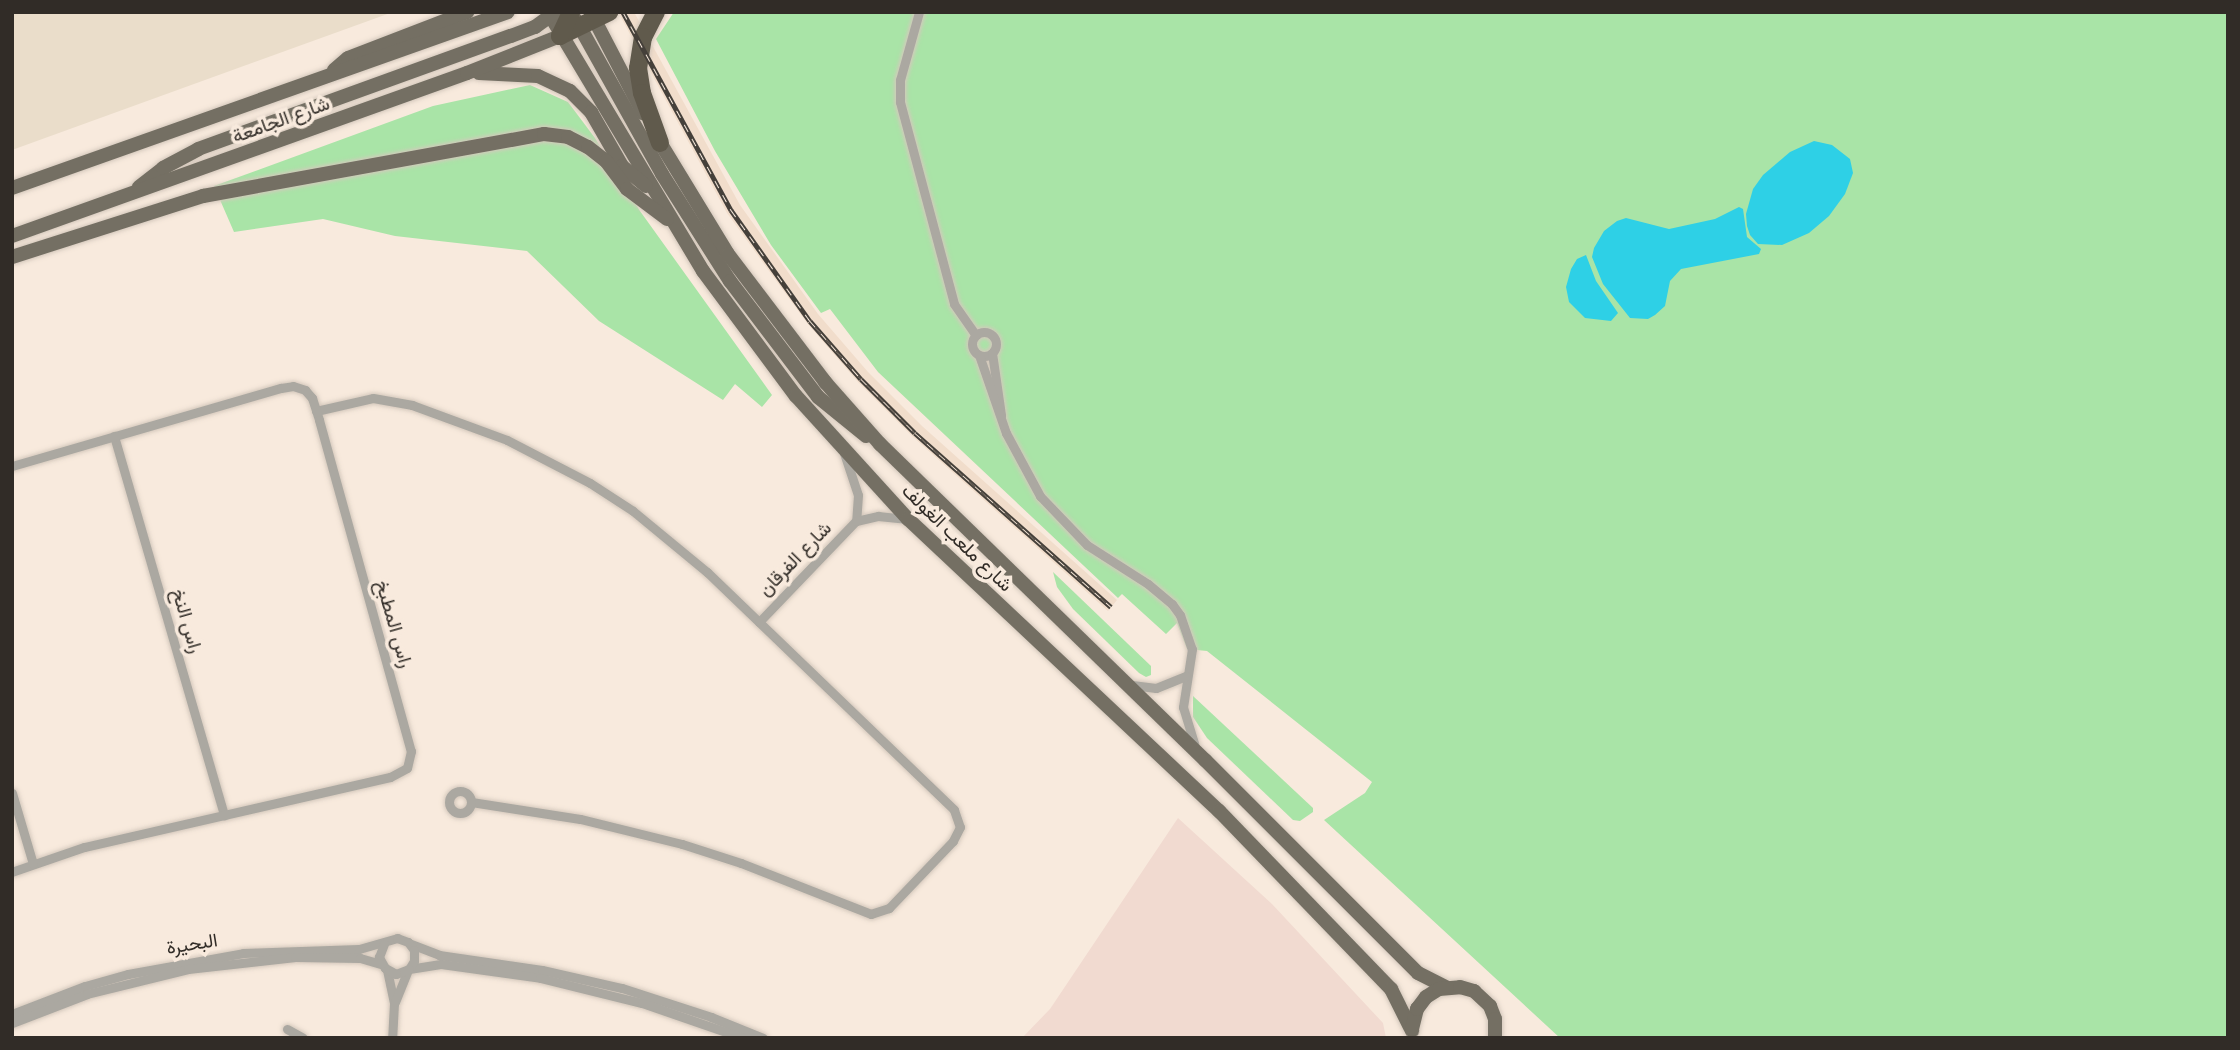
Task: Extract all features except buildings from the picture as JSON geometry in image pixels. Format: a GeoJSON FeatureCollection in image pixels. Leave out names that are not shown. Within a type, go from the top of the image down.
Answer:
{"type":"FeatureCollection","features":[{"type":"Feature","properties":{"kind":"highway"},"geometry":{"type":"LineString","coordinates":[[656,12],[643,35],[638,68],[642,93],[660,143]]}},
{"type":"Feature","properties":{"kind":"highway"},"geometry":{"type":"LineString","coordinates":[[560,36],[574,15]]}},
{"type":"Feature","properties":{"kind":"main road"},"geometry":{"type":"LineString","coordinates":[[329,76],[348,58],[467,12]]}},
{"type":"Feature","properties":{"kind":"main road","name":"شارع الجامعة"},"geometry":{"type":"LineString","coordinates":[[12,188],[508,12]]}},
{"type":"Feature","properties":{"kind":"main road"},"geometry":{"type":"LineString","coordinates":[[130,195],[163,168],[198,149],[574,15],[673,192],[754,315],[818,397],[847,423],[880,444]]}},
{"type":"Feature","properties":{"kind":"main road","name":"شارع ملعب الغولف"},"geometry":{"type":"LineString","coordinates":[[574,15],[660,143],[711,228],[759,297],[825,382],[880,444],[1205,760],[1418,973],[1446,987],[1460,987],[1480,995],[1493,1012],[1499,1034]]}},
{"type":"Feature","properties":{"kind":"main road","name":"شارع الجامعة"},"geometry":{"type":"LineString","coordinates":[[12,236],[467,73],[560,36]]}},
{"type":"Feature","properties":{"kind":"main road","name":"شارع ملعب الغولف"},"geometry":{"type":"LineString","coordinates":[[560,36],[650,188],[747,333],[844,453],[908,519],[1219,811],[1391,989],[1412,1034]]}},
{"type":"Feature","properties":{"kind":"main road"},"geometry":{"type":"LineString","coordinates":[[467,73],[538,76],[570,92],[591,113],[622,166],[636,180],[650,188]]}},
{"type":"Feature","properties":{"kind":"main road"},"geometry":{"type":"LineString","coordinates":[[12,257],[203,196],[544,134],[568,137],[589,147],[606,161],[643,204],[671,221]]}},
{"type":"Feature","properties":{"kind":"main road"},"geometry":{"type":"LineString","coordinates":[[1412,1034],[1414,1016],[1421,1003],[1432,992],[1446,987]]}},
{"type":"Feature","properties":{"kind":"street"},"geometry":{"type":"LineString","coordinates":[[919,12],[900,80],[900,102],[954,304],[976,335]]}},
{"type":"Feature","properties":{"kind":"street"},"geometry":{"type":"LineString","coordinates":[[1001,416],[992,353],[996,345],[992,335],[982,332],[976,335],[972,346],[979,355],[1001,416],[1029,480],[1053,512],[1087,545],[1148,584],[1172,604],[1186,626],[1192,649],[1183,707],[1191,740],[1205,760]]}},
{"type":"Feature","properties":{"kind":"street"},"geometry":{"type":"LineString","coordinates":[[979,355],[992,353]]}},
{"type":"Feature","properties":{"kind":"street","name":"راس المطبخ"},"geometry":{"type":"LineString","coordinates":[[12,466],[288,386],[300,388],[309,394],[411,744],[410,763],[403,772],[390,777],[84,847],[12,872]]}},
{"type":"Feature","properties":{"kind":"street"},"geometry":{"type":"LineString","coordinates":[[316,411],[365,399],[393,401],[475,427],[529,450],[568,470],[634,511],[706,572],[759,622],[958,816],[960,827],[956,838],[886,911],[877,914],[864,913],[741,863],[671,841],[580,819],[471,802]]}},
{"type":"Feature","properties":{"kind":"street","name":"راس النخ"},"geometry":{"type":"LineString","coordinates":[[114,436],[224,815]]}},
{"type":"Feature","properties":{"kind":"street","name":"شارع الفرقان"},"geometry":{"type":"LineString","coordinates":[[844,453],[858,495],[856,521]]}},
{"type":"Feature","properties":{"kind":"street","name":"شارع الفرقان"},"geometry":{"type":"LineString","coordinates":[[759,622],[856,521],[871,516],[908,519]]}},
{"type":"Feature","properties":{"kind":"street"},"geometry":{"type":"LineString","coordinates":[[1123,682],[1144,688],[1156,688],[1186,676]]}},
{"type":"Feature","properties":{"kind":"street"},"geometry":{"type":"LineString","coordinates":[[12,793],[33,864]]}},
{"type":"Feature","properties":{"kind":"street"},"geometry":{"type":"LineString","coordinates":[[392,1038],[394,1003],[380,953],[384,944],[397,938],[439,955],[643,999],[762,1038]]}},
{"type":"Feature","properties":{"kind":"street","name":"البحيرة"},"geometry":{"type":"LineString","coordinates":[[12,1014],[115,978],[276,950],[359,949],[384,944]]}},
{"type":"Feature","properties":{"kind":"street"},"geometry":{"type":"LineString","coordinates":[[394,1003],[415,957],[411,944]]}},
{"type":"Feature","properties":{"kind":"street","name":"البحيرة"},"geometry":{"type":"LineString","coordinates":[[12,1023],[117,985],[214,962],[305,957],[360,958],[384,967]]}},
{"type":"Feature","properties":{"kind":"street"},"geometry":{"type":"LineString","coordinates":[[384,967],[399,974],[441,964],[512,970]]}},
{"type":"Feature","properties":{"kind":"street"},"geometry":{"type":"LineString","coordinates":[[710,1021],[743,1038]]}},
{"type":"Feature","properties":{"kind":"street"},"geometry":{"type":"LineString","coordinates":[[288,1029],[303,1038]]}},
{"type":"Feature","properties":{"kind":"shaded area"},"geometry":{"type":"Polygon","coordinates":[[[12,12],[393,12],[12,150],[12,12]]]}},
{"type":"Feature","properties":{"kind":"shaded area"},"geometry":{"type":"Polygon","coordinates":[[[618,12],[634,12],[740,205],[818,314],[868,372],[922,426],[1117,600],[1108,611],[912,436],[858,382],[807,323],[727,213],[618,12]]]}},
{"type":"Feature","properties":{"kind":"shaded area"},"geometry":{"type":"Polygon","coordinates":[[[1178,818],[1272,904],[1383,1023],[1386,1038],[1022,1038],[1050,1009],[1178,818]]]}},
{"type":"Feature","properties":{"kind":"green space"},"geometry":{"type":"Polygon","coordinates":[[[674,12],[2228,12],[2228,1038],[1560,1038],[1324,820],[1365,793],[1372,782],[1207,651],[1187,649],[1177,623],[1166,634],[1122,594],[1118,598],[878,372],[830,309],[821,313],[771,245],[715,151],[656,39],[674,12]]]}},
{"type":"Feature","properties":{"kind":"green space"},"geometry":{"type":"Polygon","coordinates":[[[530,85],[568,102],[595,138],[640,211],[772,395],[762,407],[735,384],[723,400],[599,321],[527,251],[395,236],[323,219],[234,232],[214,186],[433,106],[530,85]]]}},
{"type":"Feature","properties":{"kind":"green space"},"geometry":{"type":"Polygon","coordinates":[[[1053,572],[1151,666],[1151,675],[1146,677],[1139,673],[1073,609],[1057,587],[1053,572]]]}},
{"type":"Feature","properties":{"kind":"green space"},"geometry":{"type":"Polygon","coordinates":[[[1193,696],[1313,808],[1313,812],[1300,821],[1293,820],[1207,738],[1193,717],[1193,696]]]}},
{"type":"Feature","properties":{"kind":"water"},"geometry":{"type":"Polygon","coordinates":[[[1814,141],[1832,145],[1850,159],[1853,173],[1845,194],[1829,216],[1809,233],[1782,245],[1758,244],[1750,235],[1747,226],[1746,214],[1753,189],[1763,175],[1790,152],[1814,141]]]}},
{"type":"Feature","properties":{"kind":"water"},"geometry":{"type":"Polygon","coordinates":[[[1739,207],[1743,209],[1747,237],[1761,249],[1759,254],[1681,269],[1670,281],[1665,306],[1648,319],[1630,318],[1603,284],[1592,257],[1594,248],[1604,231],[1617,221],[1626,218],[1669,229],[1715,219],[1739,207]]]}},
{"type":"Feature","properties":{"kind":"water"},"geometry":{"type":"Polygon","coordinates":[[[1586,255],[1596,281],[1618,313],[1611,321],[1585,318],[1569,302],[1566,287],[1571,269],[1577,259],[1586,255]]]}},
{"type":"Feature","properties":{"kind":"railway"},"geometry":{"type":"LineString","coordinates":[[623,12],[731,210],[810,321],[861,379],[915,433],[1111,607]]}}]}
